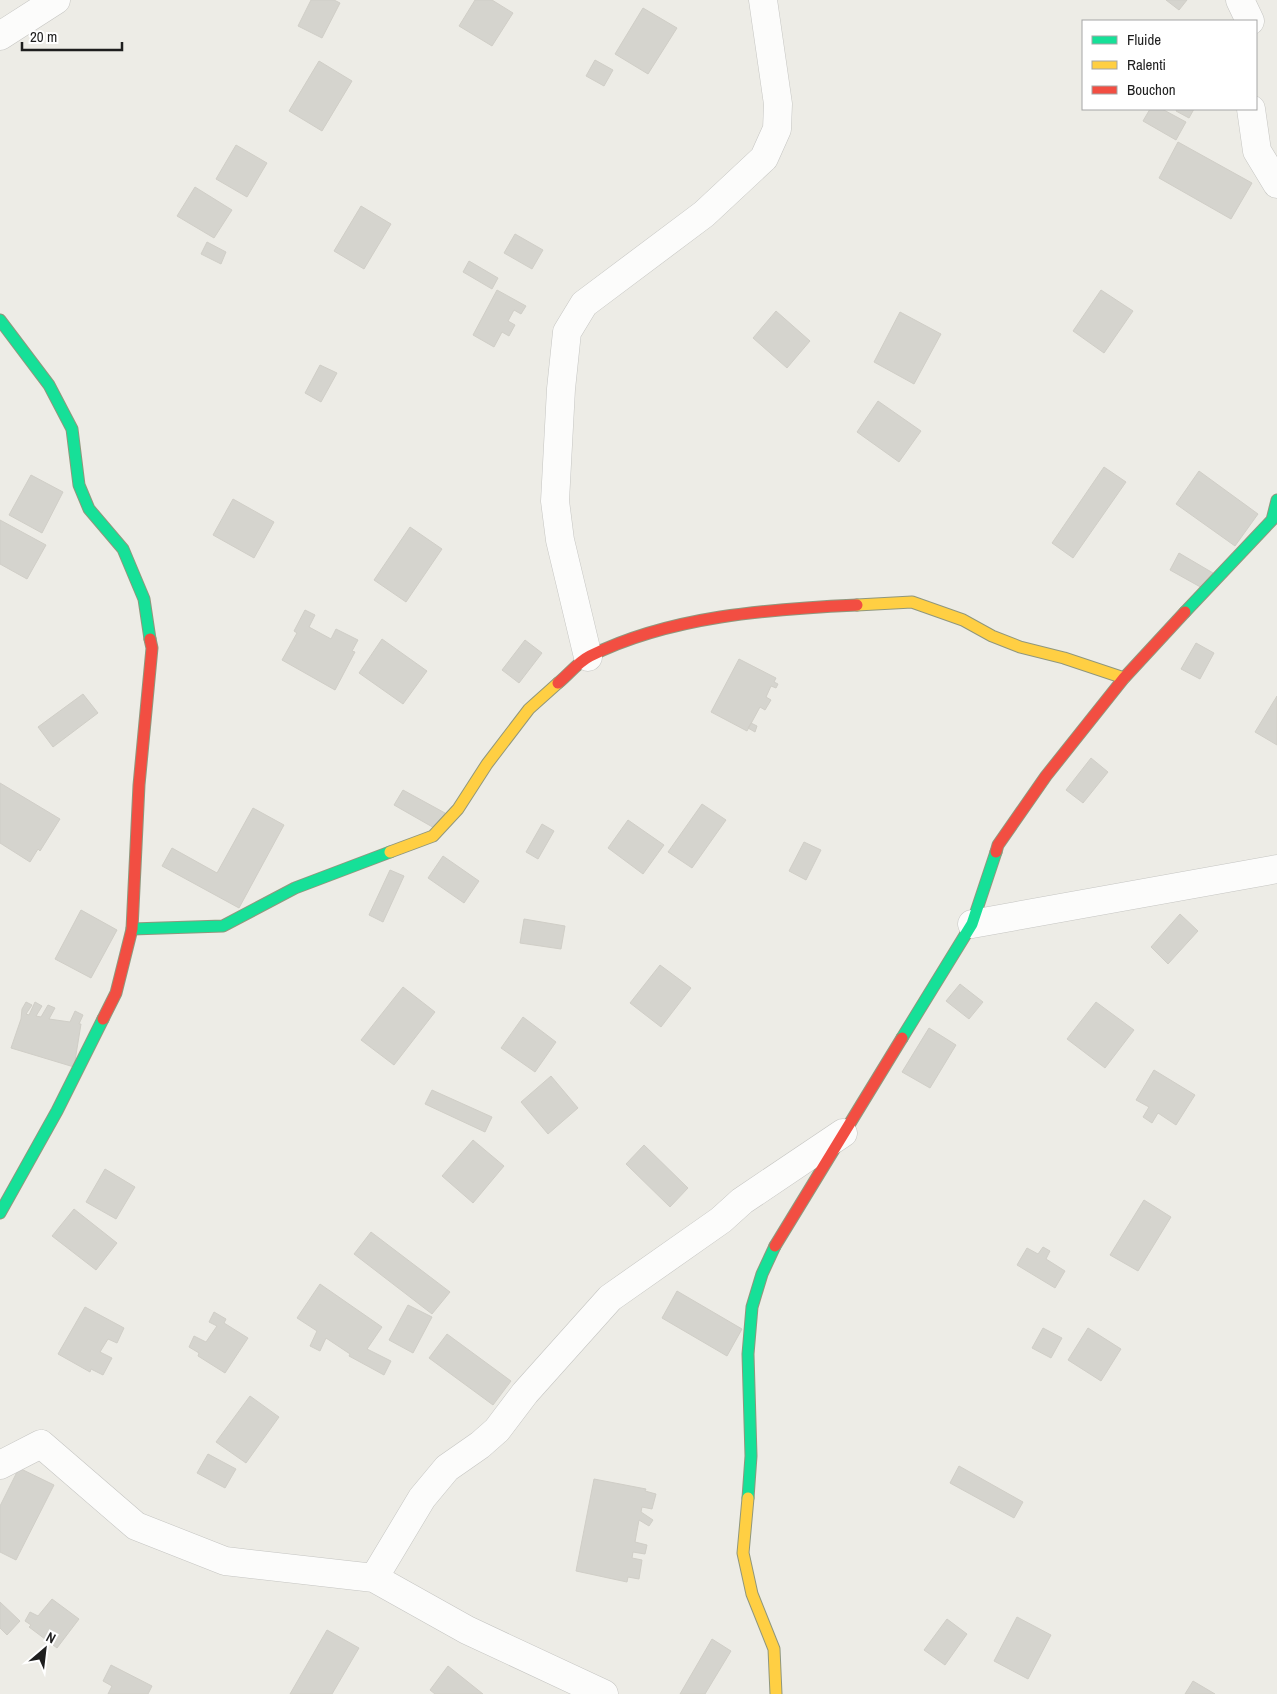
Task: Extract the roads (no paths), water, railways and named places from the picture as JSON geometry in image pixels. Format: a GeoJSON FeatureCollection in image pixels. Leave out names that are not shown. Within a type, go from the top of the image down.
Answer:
{"type":"FeatureCollection","features":[{"type":"Feature","properties":{"kind":"street"},"geometry":{"type":"LineString","coordinates":[[0,36],[56,0]]}},
{"type":"Feature","properties":{"kind":"street"},"geometry":{"type":"LineString","coordinates":[[588,657],[560,540],[555,501],[561,389],[567,332],[584,304],[704,214],[764,158],[777,129],[778,104],[763,0]]}},
{"type":"Feature","properties":{"kind":"street"},"geometry":{"type":"LineString","coordinates":[[1240,0],[1250,20]]}},
{"type":"Feature","properties":{"kind":"street"},"geometry":{"type":"LineString","coordinates":[[1251,110],[1257,151],[1276,188]]}},
{"type":"Feature","properties":{"kind":"street"},"geometry":{"type":"LineString","coordinates":[[0,320],[49,385],[72,429],[79,485],[90,508],[123,549],[144,599],[152,648],[139,785],[132,929],[116,993],[57,1112],[0,1213]]}},
{"type":"Feature","properties":{"kind":"street"},"geometry":{"type":"LineString","coordinates":[[776,1694],[774,1649],[752,1594],[743,1553],[750,1456],[748,1354],[752,1307],[762,1274],[778,1240],[972,924],[998,845],[1046,776],[1124,678],[1272,520],[1277,500]]}},
{"type":"Feature","properties":{"kind":"street"},"geometry":{"type":"LineString","coordinates":[[132,929],[223,926],[295,888],[433,836],[458,810],[487,764],[529,709],[588,657],[640,636],[714,617],[829,606],[912,602],[963,620],[992,636],[1020,647],[1064,658],[1124,678]]}},
{"type":"Feature","properties":{"kind":"street"},"geometry":{"type":"LineString","coordinates":[[972,924],[1277,869]]}},
{"type":"Feature","properties":{"kind":"street"},"geometry":{"type":"LineString","coordinates":[[374,1578],[422,1498],[447,1468],[480,1445],[497,1430],[525,1393],[610,1298],[721,1220],[742,1201],[843,1133]]}},
{"type":"Feature","properties":{"kind":"street"},"geometry":{"type":"LineString","coordinates":[[0,1465],[42,1444],[136,1526],[225,1561],[374,1578],[467,1630],[604,1694]]}}]}
